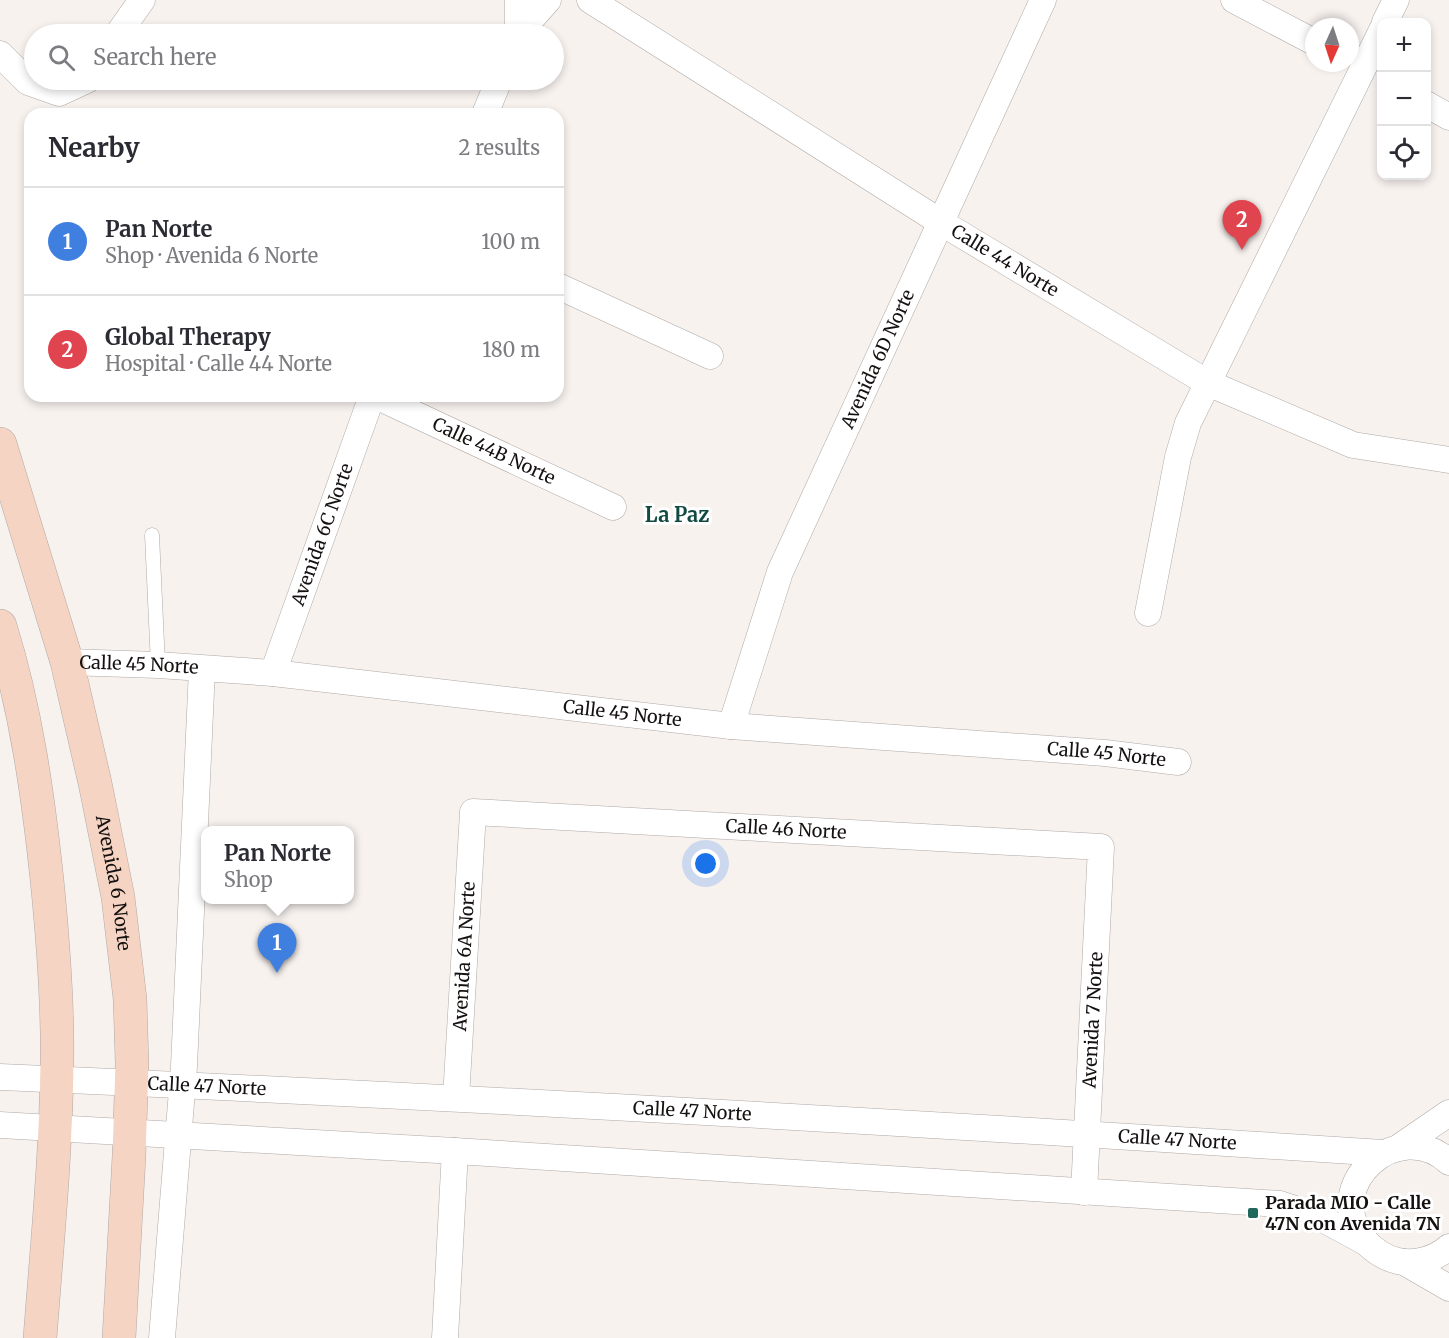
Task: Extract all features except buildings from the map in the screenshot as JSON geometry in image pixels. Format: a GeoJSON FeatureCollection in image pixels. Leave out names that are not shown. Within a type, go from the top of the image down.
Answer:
{"type":"FeatureCollection","features":[{"type":"Feature","properties":{"kind":"main road","name":"Avenida 6 Norte"},"geometry":{"type":"LineString","coordinates":[[0,444],[67,662],[118,897],[130,999],[132,1083],[119,1338]]}},
{"type":"Feature","properties":{"kind":"main road"},"geometry":{"type":"LineString","coordinates":[[0,626],[12,665],[36,788],[51,927],[57,1017],[55,1128],[40,1338]]}},
{"type":"Feature","properties":{"kind":"street"},"geometry":{"type":"LineString","coordinates":[[125,24],[142,0]]}},
{"type":"Feature","properties":{"kind":"street"},"geometry":{"type":"LineString","coordinates":[[518,0],[518,24]]}},
{"type":"Feature","properties":{"kind":"street"},"geometry":{"type":"LineString","coordinates":[[527,24],[548,0]]}},
{"type":"Feature","properties":{"kind":"street","name":"Calle 44 Norte"},"geometry":{"type":"LineString","coordinates":[[590,0],[942,223],[1208,383],[1353,445],[1449,460]]}},
{"type":"Feature","properties":{"kind":"street","name":"Avenida 6D Norte"},"geometry":{"type":"LineString","coordinates":[[731,726],[780,572],[1043,0]]}},
{"type":"Feature","properties":{"kind":"street"},"geometry":{"type":"LineString","coordinates":[[1234,0],[1305,37]]}},
{"type":"Feature","properties":{"kind":"street"},"geometry":{"type":"LineString","coordinates":[[1387,18],[1396,0]]}},
{"type":"Feature","properties":{"kind":"street"},"geometry":{"type":"LineString","coordinates":[[1148,613],[1178,457],[1188,423],[1377,41]]}},
{"type":"Feature","properties":{"kind":"street"},"geometry":{"type":"LineString","coordinates":[[0,54],[24,78]]}},
{"type":"Feature","properties":{"kind":"street"},"geometry":{"type":"LineString","coordinates":[[51,90],[59,93],[65,90]]}},
{"type":"Feature","properties":{"kind":"street"},"geometry":{"type":"LineString","coordinates":[[487,108],[495,90]]}},
{"type":"Feature","properties":{"kind":"street"},"geometry":{"type":"LineString","coordinates":[[1431,107],[1449,117]]}},
{"type":"Feature","properties":{"kind":"street"},"geometry":{"type":"LineString","coordinates":[[564,289],[710,356]]}},
{"type":"Feature","properties":{"kind":"street","name":"Avenida 6C Norte"},"geometry":{"type":"LineString","coordinates":[[273,673],[372,402]]}},
{"type":"Feature","properties":{"kind":"street","name":"Calle 44B Norte"},"geometry":{"type":"LineString","coordinates":[[387,402],[613,507]]}},
{"type":"Feature","properties":{"kind":"street","name":"Calle 45 Norte"},"geometry":{"type":"LineString","coordinates":[[67,662],[159,665],[273,673],[731,726],[1105,753],[1178,762]]}},
{"type":"Feature","properties":{"kind":"street"},"geometry":{"type":"LineString","coordinates":[[162,1338],[182,1086],[202,669]]}},
{"type":"Feature","properties":{"kind":"street","name":"Calle 46 Norte"},"geometry":{"type":"LineString","coordinates":[[472,812],[1101,847]]}},
{"type":"Feature","properties":{"kind":"street","name":"Avenida 6A Norte"},"geometry":{"type":"LineString","coordinates":[[456,1098],[472,812]]}},
{"type":"Feature","properties":{"kind":"street","name":"Avenida 7 Norte"},"geometry":{"type":"LineString","coordinates":[[1084,1192],[1101,847]]}},
{"type":"Feature","properties":{"kind":"street","name":"Calle 47 Norte"},"geometry":{"type":"LineString","coordinates":[[0,1077],[456,1098],[1390,1151],[1408,1146],[1428,1149],[1449,1162]]}},
{"type":"Feature","properties":{"kind":"street"},"geometry":{"type":"LineString","coordinates":[[1367,1243],[1360,1235],[1353,1216],[1352,1194],[1360,1175],[1366,1166],[1449,1113]]}},
{"type":"Feature","properties":{"kind":"street"},"geometry":{"type":"LineString","coordinates":[[0,1125],[455,1151],[1280,1204],[1319,1217],[1367,1243],[1384,1256],[1404,1262],[1449,1288]]}},
{"type":"Feature","properties":{"kind":"street"},"geometry":{"type":"LineString","coordinates":[[445,1338],[455,1151]]}},
{"type":"Feature","properties":{"kind":"street"},"geometry":{"type":"LineString","coordinates":[[1404,1262],[1425,1260],[1449,1247]]}},
{"type":"Feature","properties":{"kind":"lane"},"geometry":{"type":"LineString","coordinates":[[152,535],[159,665]]}},
{"type":"Feature","properties":{"kind":"place","name":"Global Therapy"},"geometry":{"type":"Point","coordinates":[1242,250]}},
{"type":"Feature","properties":{"kind":"place","name":"Pan Norte"},"geometry":{"type":"Point","coordinates":[277,973]}},
{"type":"Feature","properties":{"kind":"place","name":"Parada MIO - Calle 47N con Avenida 7N"},"geometry":{"type":"Point","coordinates":[1253,1213]}},
{"type":"Feature","properties":{"kind":"district","name":"La Paz"},"geometry":{"type":"Point","coordinates":[677,515]}}]}
